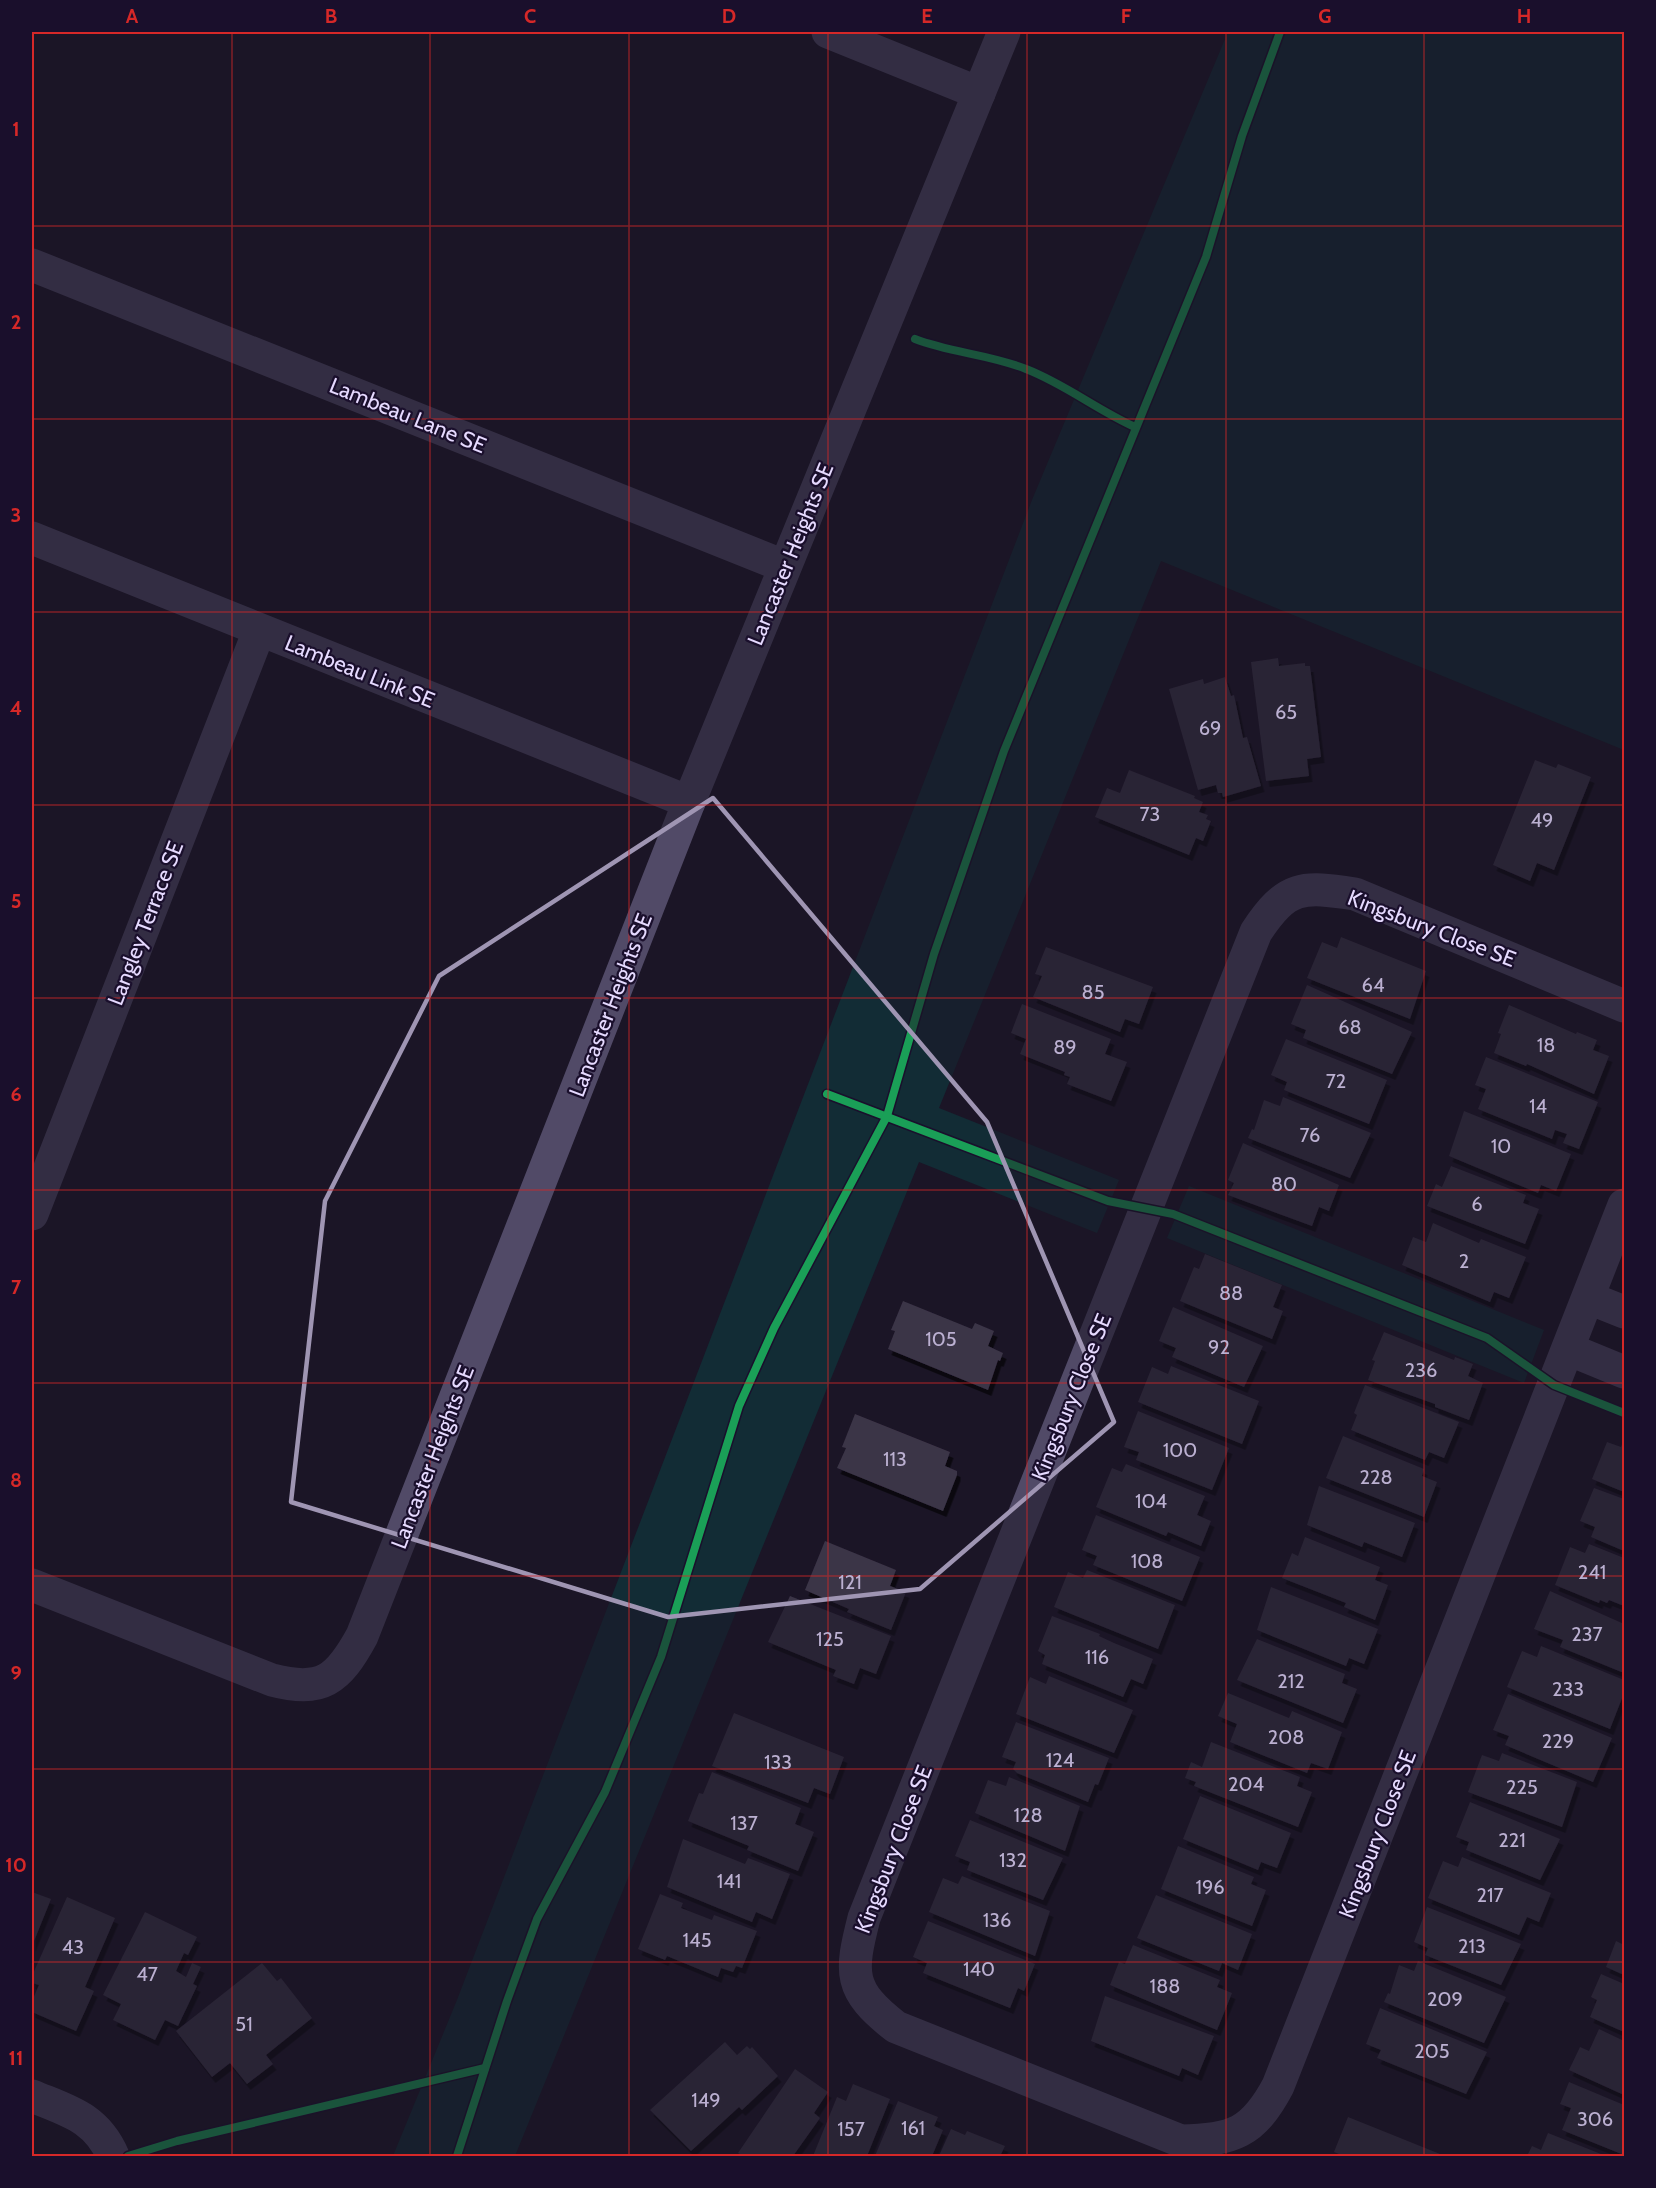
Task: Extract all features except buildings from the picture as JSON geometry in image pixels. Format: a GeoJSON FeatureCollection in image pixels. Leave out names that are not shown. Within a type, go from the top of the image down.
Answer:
{"type":"FeatureCollection","features":[{"type":"Feature","properties":{"kind":"street"},"geometry":{"type":"LineString","coordinates":[[828,32],[979,93]]}},
{"type":"Feature","properties":{"kind":"street","name":"Lancaster Heights SE"},"geometry":{"type":"LineString","coordinates":[[32,1585],[272,1680],[288,1684],[308,1686],[332,1677],[350,1658],[371,1614],[689,802],[1004,32]]}},
{"type":"Feature","properties":{"kind":"street","name":"Lambeau Lane SE"},"geometry":{"type":"LineString","coordinates":[[32,265],[784,566]]}},
{"type":"Feature","properties":{"kind":"street","name":"Lambeau Link SE"},"geometry":{"type":"LineString","coordinates":[[32,538],[689,802]]}},
{"type":"Feature","properties":{"kind":"street","name":"Langley Terrace SE"},"geometry":{"type":"LineString","coordinates":[[32,1214],[259,631]]}},
{"type":"Feature","properties":{"kind":"street","name":"Kingsbury Close SE"},"geometry":{"type":"LineString","coordinates":[[1624,1006],[1355,894],[1317,888],[1293,892],[1271,910],[1256,932],[864,1918],[855,1955],[854,1980],[873,2010],[896,2027],[1181,2141],[1212,2140],[1239,2133],[1266,2109],[1278,2086],[1624,1205]]}},
{"type":"Feature","properties":{"kind":"street"},"geometry":{"type":"LineString","coordinates":[[1589,1298],[1624,1312]]}},
{"type":"Feature","properties":{"kind":"street"},"geometry":{"type":"LineString","coordinates":[[1568,1350],[1624,1372]]}},
{"type":"Feature","properties":{"kind":"street"},"geometry":{"type":"LineString","coordinates":[[32,2096],[81,2116],[95,2127],[107,2142],[113,2157]]}},
{"type":"Feature","properties":{"kind":"highlighted area"},"geometry":{"type":"Polygon","coordinates":[[[713,798],[987,1122],[1114,1422],[920,1589],[668,1617],[291,1502],[325,1201],[439,976],[713,798]]]}},
{"type":"Feature","properties":{"kind":"shaded area"},"geometry":{"type":"Polygon","coordinates":[[[1228,32],[1624,32],[1624,750],[1161,561],[939,1108],[1119,1180],[1097,1233],[919,1162],[515,2156],[393,2156],[457,2000],[1032,500],[1228,32]]]}},
{"type":"Feature","properties":{"kind":"shaded area"},"geometry":{"type":"Polygon","coordinates":[[[1189,1186],[1544,1330],[1524,1383],[1167,1238],[1189,1186]]]}},
{"type":"Feature","properties":{"kind":"cycle path"},"geometry":{"type":"LineString","coordinates":[[457,2156],[507,2001],[537,1919],[605,1792],[661,1657],[739,1406],[774,1328],[887,1116],[934,954],[1004,751],[1206,257],[1242,136],[1280,32]]}},
{"type":"Feature","properties":{"kind":"cycle path"},"geometry":{"type":"LineString","coordinates":[[915,339],[1026,369],[1135,427]]}},
{"type":"Feature","properties":{"kind":"cycle path"},"geometry":{"type":"LineString","coordinates":[[827,1094],[1108,1201],[1173,1214],[1487,1338],[1554,1385],[1624,1413]]}},
{"type":"Feature","properties":{"kind":"cycle path"},"geometry":{"type":"LineString","coordinates":[[128,2156],[177,2141],[485,2068]]}}]}
